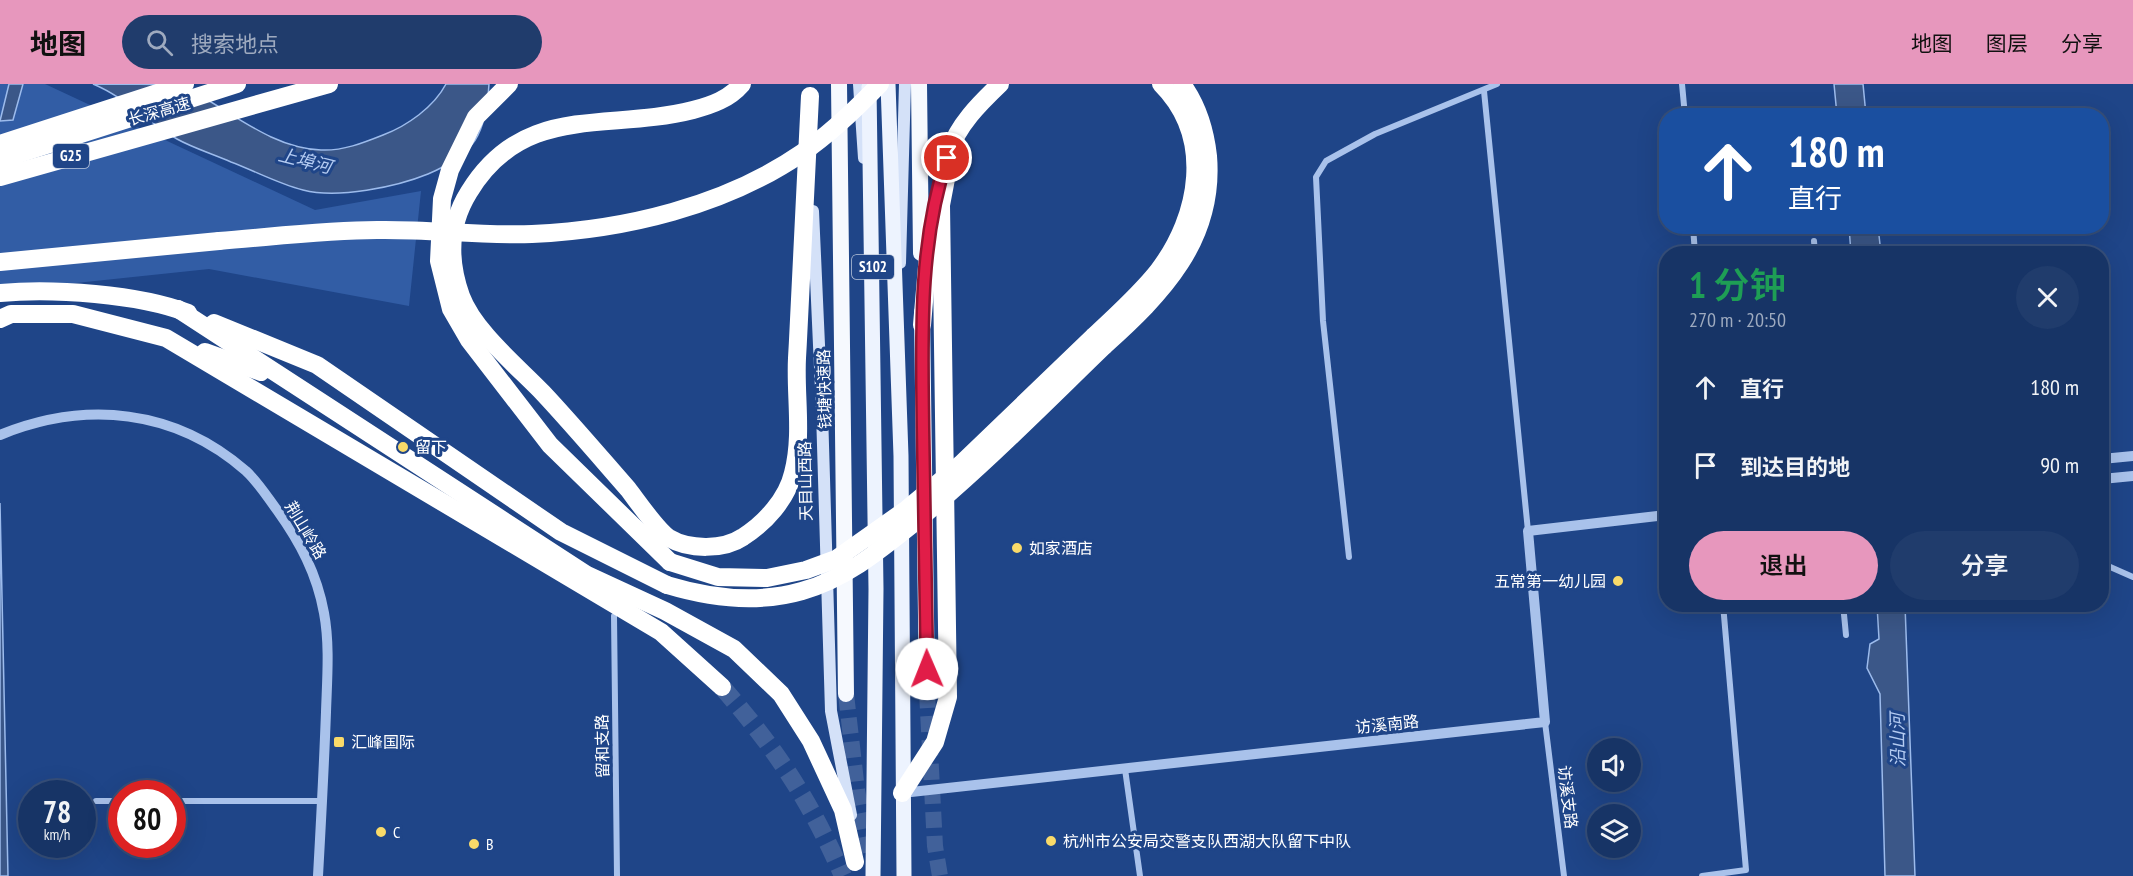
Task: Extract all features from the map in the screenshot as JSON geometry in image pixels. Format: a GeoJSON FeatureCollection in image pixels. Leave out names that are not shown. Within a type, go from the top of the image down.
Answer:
{"type":"FeatureCollection","features":[{"type":"Feature","properties":{"kind":"highway"},"geometry":{"type":"LineString","coordinates":[[0,144],[115,114],[185,84]]}},
{"type":"Feature","properties":{"kind":"highway","name":"长深高速"},"geometry":{"type":"LineString","coordinates":[[0,160],[115,114],[237,84]]}},
{"type":"Feature","properties":{"kind":"highway","name":"长深高速"},"geometry":{"type":"LineString","coordinates":[[0,177],[237,108],[329,84]]}},
{"type":"Feature","properties":{"kind":"highway"},"geometry":{"type":"LineString","coordinates":[[509,84],[476,117],[461,143],[442,199],[440,261],[451,309],[469,340],[550,445],[669,562],[718,577],[767,578],[806,570],[836,559],[907,509],[1099,341],[1136,318],[1163,287],[1182,261],[1206,207],[1209,172],[1206,131],[1193,99],[1182,84]]}},
{"type":"Feature","properties":{"kind":"highway"},"geometry":{"type":"LineString","coordinates":[[742,84],[714,105],[674,115],[551,127],[527,136],[484,169],[467,195],[452,231],[452,259],[462,298],[481,328],[573,425],[669,537],[705,548],[740,539],[771,514],[793,476],[799,430],[797,361],[802,295],[810,90]]}},
{"type":"Feature","properties":{"kind":"highway","name":"钱塘快速路"},"geometry":{"type":"LineString","coordinates":[[839,84],[846,694]]}},
{"type":"Feature","properties":{"kind":"highway"},"geometry":{"type":"LineString","coordinates":[[0,262],[219,241],[376,230],[531,234],[648,219],[700,204],[745,184],[802,154],[850,115],[880,84]]}},
{"type":"Feature","properties":{"kind":"highway"},"geometry":{"type":"LineString","coordinates":[[920,84],[927,692]]}},
{"type":"Feature","properties":{"kind":"highway"},"geometry":{"type":"LineString","coordinates":[[922,325],[931,224],[937,191],[953,142],[976,106],[999,84]]}},
{"type":"Feature","properties":{"kind":"highway"},"geometry":{"type":"LineString","coordinates":[[0,293],[24,291],[106,295],[178,309],[317,365],[561,532],[667,585],[703,595],[739,598],[774,597],[800,592],[826,583],[855,567],[963,483],[1099,341],[1159,269],[1186,221],[1196,181],[1196,153],[1189,129],[1174,98],[1161,84]]}},
{"type":"Feature","properties":{"kind":"highway"},"geometry":{"type":"LineString","coordinates":[[902,793],[935,742],[948,697],[941,216],[953,142]]}},
{"type":"Feature","properties":{"kind":"highway"},"geometry":{"type":"LineString","coordinates":[[178,309],[587,575],[665,611],[734,649],[781,694],[811,741],[843,810],[855,869]]}},
{"type":"Feature","properties":{"kind":"highway"},"geometry":{"type":"LineString","coordinates":[[5,316],[73,314],[166,338],[290,382]]}},
{"type":"Feature","properties":{"kind":"highway"},"geometry":{"type":"LineString","coordinates":[[166,338],[661,632],[722,687]]}},
{"type":"Feature","properties":{"kind":"main road"},"geometry":{"type":"LineString","coordinates":[[859,84],[872,226]]}},
{"type":"Feature","properties":{"kind":"main road","name":"S102"},"geometry":{"type":"LineString","coordinates":[[869,84],[876,589],[873,876]]}},
{"type":"Feature","properties":{"kind":"main road","name":"S102"},"geometry":{"type":"LineString","coordinates":[[888,84],[896,363],[902,456],[904,876]]}},
{"type":"Feature","properties":{"kind":"main road"},"geometry":{"type":"LineString","coordinates":[[896,363],[905,84]]}},
{"type":"Feature","properties":{"kind":"main road","name":"天目山西路"},"geometry":{"type":"LineString","coordinates":[[810,90],[831,711],[850,806],[855,869]]}},
{"type":"Feature","properties":{"kind":"street"},"geometry":{"type":"LineString","coordinates":[[1348,557],[1323,321],[1316,177],[1326,161],[1375,134],[1497,84]]}},
{"type":"Feature","properties":{"kind":"street"},"geometry":{"type":"LineString","coordinates":[[1682,84],[1684,108]]}},
{"type":"Feature","properties":{"kind":"street"},"geometry":{"type":"LineString","coordinates":[[1484,91],[1545,722]]}},
{"type":"Feature","properties":{"kind":"street"},"geometry":{"type":"LineString","coordinates":[[1814,241],[1814,246]]}},
{"type":"Feature","properties":{"kind":"street","name":"荆山岭路"},"geometry":{"type":"LineString","coordinates":[[0,435],[83,413],[126,415],[171,427],[214,447],[248,472],[295,535],[314,573],[325,615],[327,665],[318,876]]}},
{"type":"Feature","properties":{"kind":"street"},"geometry":{"type":"LineString","coordinates":[[2109,458],[2133,456]]}},
{"type":"Feature","properties":{"kind":"street"},"geometry":{"type":"LineString","coordinates":[[2109,478],[2133,476]]}},
{"type":"Feature","properties":{"kind":"street"},"geometry":{"type":"LineString","coordinates":[[1528,531],[1659,516]]}},
{"type":"Feature","properties":{"kind":"street"},"geometry":{"type":"LineString","coordinates":[[2109,566],[2133,577]]}},
{"type":"Feature","properties":{"kind":"street"},"geometry":{"type":"LineString","coordinates":[[1702,876],[1746,870],[1724,612]]}},
{"type":"Feature","properties":{"kind":"street"},"geometry":{"type":"LineString","coordinates":[[1844,612],[1846,635]]}},
{"type":"Feature","properties":{"kind":"street","name":"留和支路"},"geometry":{"type":"LineString","coordinates":[[614,616],[616,876]]}},
{"type":"Feature","properties":{"kind":"street","name":"访溪南路"},"geometry":{"type":"LineString","coordinates":[[902,793],[1545,722]]}},
{"type":"Feature","properties":{"kind":"street","name":"访溪支路"},"geometry":{"type":"LineString","coordinates":[[1545,722],[1564,876]]}},
{"type":"Feature","properties":{"kind":"street"},"geometry":{"type":"LineString","coordinates":[[1125,769],[1140,876]]}},
{"type":"Feature","properties":{"kind":"street"},"geometry":{"type":"LineString","coordinates":[[96,801],[108,801]]}},
{"type":"Feature","properties":{"kind":"street"},"geometry":{"type":"LineString","coordinates":[[186,801],[322,801]]}},
{"type":"Feature","properties":{"kind":"shaded area"},"geometry":{"type":"Polygon","coordinates":[[[0,84],[45,84],[315,210],[421,191],[409,306],[209,269],[0,291],[0,84]]]}},
{"type":"Feature","properties":{"kind":"water"},"geometry":{"type":"Polygon","coordinates":[[[9,84],[23,84],[13,120],[0,121],[9,84]]]}},
{"type":"Feature","properties":{"kind":"water","name":"上埠河"},"geometry":{"type":"Polygon","coordinates":[[[93,84],[180,85],[265,134],[283,142],[321,150],[353,146],[401,126],[427,108],[446,84],[489,84],[481,129],[467,150],[457,159],[428,174],[400,183],[367,190],[333,193],[303,190],[276,181],[190,145],[166,132],[105,89],[93,84]]]}},
{"type":"Feature","properties":{"kind":"water"},"geometry":{"type":"Polygon","coordinates":[[[1834,84],[1863,84],[1865,108],[1836,108],[1834,84]]]}},
{"type":"Feature","properties":{"kind":"water"},"geometry":{"type":"Polygon","coordinates":[[[1850,234],[1879,234],[1880,246],[1850,246],[1850,234]]]}},
{"type":"Feature","properties":{"kind":"water"},"geometry":{"type":"Polygon","coordinates":[[[0,503],[8,876],[0,876],[0,503]]]}},
{"type":"Feature","properties":{"kind":"water","name":"沿山河"},"geometry":{"type":"Polygon","coordinates":[[[1877,612],[1905,612],[1915,876],[1885,876],[1880,694],[1867,668],[1870,644],[1879,639],[1877,612]]]}},
{"type":"Feature","properties":{"kind":"tunnel"},"geometry":{"type":"LineString","coordinates":[[722,687],[759,732],[790,776],[818,823],[843,876]]}},
{"type":"Feature","properties":{"kind":"tunnel"},"geometry":{"type":"LineString","coordinates":[[927,692],[935,846],[940,876]]}},
{"type":"Feature","properties":{"kind":"tunnel"},"geometry":{"type":"LineString","coordinates":[[846,694],[857,790],[870,859]]}},
{"type":"Feature","properties":{"kind":"place","name":"留下"},"geometry":{"type":"Point","coordinates":[403,447]}},
{"type":"Feature","properties":{"kind":"place","name":"如家酒店"},"geometry":{"type":"Point","coordinates":[1017,548]}},
{"type":"Feature","properties":{"kind":"place","name":"五常第一幼儿园"},"geometry":{"type":"Point","coordinates":[1618,581]}},
{"type":"Feature","properties":{"kind":"place","name":"汇峰国际"},"geometry":{"type":"Point","coordinates":[339,742]}},
{"type":"Feature","properties":{"kind":"place","name":"C"},"geometry":{"type":"Point","coordinates":[381,832]}},
{"type":"Feature","properties":{"kind":"place","name":"杭州市公安局交警支队西湖大队留下中队"},"geometry":{"type":"Point","coordinates":[1051,841]}},
{"type":"Feature","properties":{"kind":"place","name":"B"},"geometry":{"type":"Point","coordinates":[474,844]}},
{"type":"Feature","properties":{"kind":"route"},"geometry":{"type":"LineString","coordinates":[[927,669],[922,325],[931,224],[937,191],[947,158]]}}]}
